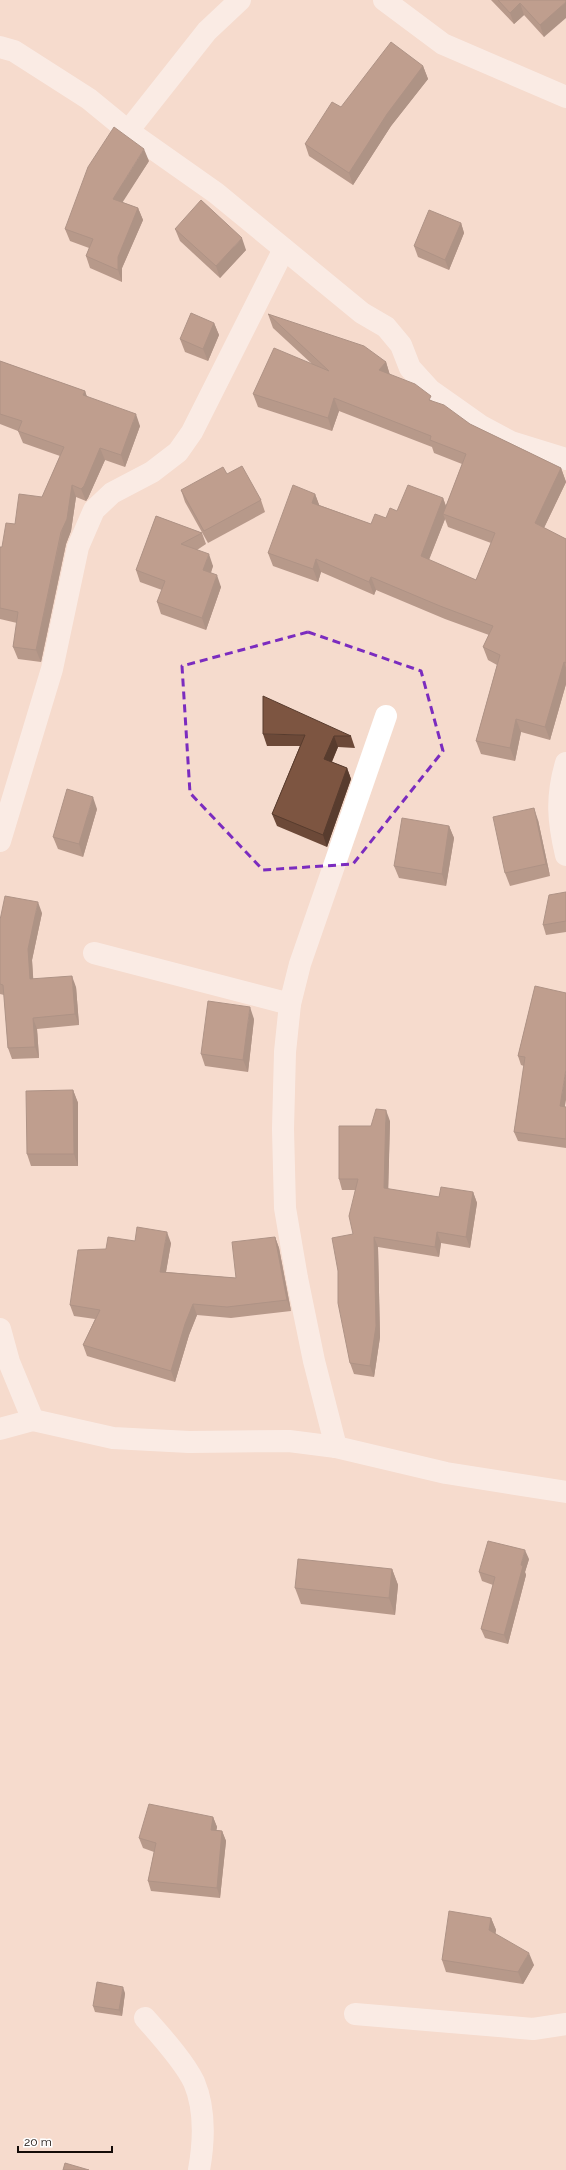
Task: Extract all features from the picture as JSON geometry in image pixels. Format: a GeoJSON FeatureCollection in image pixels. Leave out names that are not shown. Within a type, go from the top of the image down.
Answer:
{"type":"FeatureCollection","features":[{"type":"Feature","properties":{"kind":"street"},"geometry":{"type":"LineString","coordinates":[[128,131],[207,31],[240,0]]}},
{"type":"Feature","properties":{"kind":"street"},"geometry":{"type":"LineString","coordinates":[[384,0],[443,44],[566,97]]}},
{"type":"Feature","properties":{"kind":"street"},"geometry":{"type":"LineString","coordinates":[[0,47],[14,51],[89,99],[128,131],[216,193],[362,313],[386,327],[401,345],[410,368],[430,390],[481,426],[511,442],[566,459]]}},
{"type":"Feature","properties":{"kind":"street"},"geometry":{"type":"LineString","coordinates":[[0,841],[52,669],[78,547],[94,510],[112,493],[152,472],[178,452],[192,432],[284,249]]}},
{"type":"Feature","properties":{"kind":"street"},"geometry":{"type":"LineString","coordinates":[[336,1447],[314,1361],[297,1278],[286,1208],[284,1121],[285,1052],[290,1004],[300,964],[386,716]]}},
{"type":"Feature","properties":{"kind":"street"},"geometry":{"type":"LineString","coordinates":[[566,763],[558,806],[560,832],[566,855]]}},
{"type":"Feature","properties":{"kind":"street"},"geometry":{"type":"LineString","coordinates":[[94,953],[290,1004]]}},
{"type":"Feature","properties":{"kind":"street"},"geometry":{"type":"LineString","coordinates":[[0,1329],[5,1362],[33,1420]]}},
{"type":"Feature","properties":{"kind":"street"},"geometry":{"type":"LineString","coordinates":[[0,1429],[33,1420],[113,1438],[189,1442],[289,1441],[336,1447],[446,1473],[566,1492]]}},
{"type":"Feature","properties":{"kind":"street"},"geometry":{"type":"LineString","coordinates":[[354,2014],[533,2029],[566,2024]]}},
{"type":"Feature","properties":{"kind":"street"},"geometry":{"type":"LineString","coordinates":[[145,2018],[171,2049],[194,2082],[203,2120],[199,2170]]}},
{"type":"Feature","properties":{"kind":"highlighted area"},"geometry":{"type":"Polygon","coordinates":[[[308,632],[421,671],[443,751],[353,864],[263,870],[190,793],[182,666],[308,632]]]}},
{"type":"Feature","properties":{"kind":"building"},"geometry":{"type":"Polygon","coordinates":[[[498,0],[566,0],[566,2],[540,25],[520,3],[510,13],[498,0]]]}},
{"type":"Feature","properties":{"kind":"building"},"geometry":{"type":"Polygon","coordinates":[[[391,42],[423,66],[387,114],[349,173],[305,144],[332,102],[341,107],[391,42]]]}},
{"type":"Feature","properties":{"kind":"building"},"geometry":{"type":"Polygon","coordinates":[[[114,127],[144,149],[113,199],[138,208],[118,257],[118,270],[86,256],[93,239],[65,229],[88,167],[114,127]]]}},
{"type":"Feature","properties":{"kind":"building"},"geometry":{"type":"Polygon","coordinates":[[[201,200],[242,238],[216,266],[175,229],[201,200]]]}},
{"type":"Feature","properties":{"kind":"building"},"geometry":{"type":"Polygon","coordinates":[[[429,210],[461,223],[445,260],[414,246],[429,210]]]}},
{"type":"Feature","properties":{"kind":"building"},"geometry":{"type":"Polygon","coordinates":[[[191,313],[214,323],[203,349],[180,339],[191,313]]]}},
{"type":"Feature","properties":{"kind":"building"},"geometry":{"type":"Polygon","coordinates":[[[268,314],[364,346],[386,362],[379,370],[415,384],[431,396],[429,400],[444,405],[470,424],[561,468],[535,523],[566,539],[566,663],[564,662],[545,727],[516,719],[510,748],[476,741],[500,655],[483,647],[493,626],[371,577],[369,582],[316,559],[313,569],[268,553],[293,485],[315,494],[312,503],[371,524],[375,514],[386,518],[390,508],[397,511],[408,485],[443,498],[421,556],[476,580],[495,533],[443,514],[466,454],[430,440],[431,436],[334,398],[328,418],[253,394],[274,348],[329,371],[268,314]]]}},
{"type":"Feature","properties":{"kind":"building"},"geometry":{"type":"Polygon","coordinates":[[[0,361],[85,391],[83,395],[136,414],[121,455],[100,448],[84,486],[81,489],[72,485],[67,519],[61,532],[36,650],[13,647],[18,612],[0,608],[0,547],[2,547],[6,523],[15,524],[19,494],[42,497],[64,447],[18,431],[22,421],[0,414],[0,361]]]}},
{"type":"Feature","properties":{"kind":"building"},"geometry":{"type":"Polygon","coordinates":[[[242,466],[261,500],[204,531],[181,490],[223,467],[227,474],[242,466]]]}},
{"type":"Feature","properties":{"kind":"building"},"geometry":{"type":"Polygon","coordinates":[[[156,516],[202,533],[181,544],[209,554],[203,570],[217,575],[202,618],[157,602],[165,581],[136,570],[156,516]]]}},
{"type":"Feature","properties":{"kind":"building"},"geometry":{"type":"Polygon","coordinates":[[[263,696],[351,736],[334,736],[324,759],[347,768],[323,835],[272,814],[305,735],[263,734],[263,696]]]}},
{"type":"Feature","properties":{"kind":"building"},"geometry":{"type":"Polygon","coordinates":[[[67,789],[93,797],[79,844],[53,837],[67,789]]]}},
{"type":"Feature","properties":{"kind":"building"},"geometry":{"type":"Polygon","coordinates":[[[534,808],[546,864],[505,873],[493,817],[534,808]]]}},
{"type":"Feature","properties":{"kind":"building"},"geometry":{"type":"Polygon","coordinates":[[[402,818],[449,826],[442,874],[394,866],[402,818]]]}},
{"type":"Feature","properties":{"kind":"building"},"geometry":{"type":"Polygon","coordinates":[[[566,892],[566,921],[543,925],[549,895],[566,892]]]}},
{"type":"Feature","properties":{"kind":"building"},"geometry":{"type":"Polygon","coordinates":[[[5,896],[38,902],[28,949],[30,979],[72,976],[75,1014],[33,1018],[35,1047],[8,1048],[3,985],[0,984],[0,920],[5,896]]]}},
{"type":"Feature","properties":{"kind":"building"},"geometry":{"type":"Polygon","coordinates":[[[535,986],[566,993],[566,1069],[560,1106],[566,1107],[566,1139],[514,1132],[525,1057],[518,1056],[535,986]]]}},
{"type":"Feature","properties":{"kind":"building"},"geometry":{"type":"Polygon","coordinates":[[[208,1001],[250,1007],[243,1060],[201,1054],[208,1001]]]}},
{"type":"Feature","properties":{"kind":"building"},"geometry":{"type":"Polygon","coordinates":[[[73,1090],[74,1154],[27,1154],[26,1091],[73,1090]]]}},
{"type":"Feature","properties":{"kind":"building"},"geometry":{"type":"Polygon","coordinates":[[[376,1109],[386,1110],[384,1188],[439,1197],[441,1187],[473,1192],[466,1237],[437,1232],[435,1247],[374,1237],[376,1326],[370,1366],[350,1363],[338,1303],[338,1271],[332,1238],[353,1234],[349,1216],[358,1179],[339,1179],[339,1126],[371,1126],[376,1109]]]}},
{"type":"Feature","properties":{"kind":"building"},"geometry":{"type":"Polygon","coordinates":[[[137,1227],[167,1232],[160,1272],[236,1278],[232,1242],[275,1237],[287,1300],[227,1307],[193,1304],[185,1324],[171,1371],[83,1345],[100,1310],[70,1305],[78,1250],[106,1249],[108,1237],[135,1241],[137,1227]]]}},
{"type":"Feature","properties":{"kind":"building"},"geometry":{"type":"Polygon","coordinates":[[[488,1541],[525,1550],[521,1565],[523,1566],[504,1635],[481,1629],[495,1577],[479,1572],[488,1541]]]}},
{"type":"Feature","properties":{"kind":"building"},"geometry":{"type":"Polygon","coordinates":[[[298,1559],[392,1569],[389,1598],[295,1588],[298,1559]]]}},
{"type":"Feature","properties":{"kind":"building"},"geometry":{"type":"Polygon","coordinates":[[[149,1804],[213,1817],[211,1830],[222,1831],[217,1888],[148,1881],[156,1843],[139,1838],[149,1804]]]}},
{"type":"Feature","properties":{"kind":"building"},"geometry":{"type":"Polygon","coordinates":[[[449,1911],[491,1918],[489,1930],[529,1953],[518,1972],[442,1960],[449,1911]]]}},
{"type":"Feature","properties":{"kind":"building"},"geometry":{"type":"Polygon","coordinates":[[[97,1982],[123,1987],[119,2010],[93,2006],[97,1982]]]}},
{"type":"Feature","properties":{"kind":"building"},"geometry":{"type":"Polygon","coordinates":[[[65,2163],[89,2170],[63,2170],[65,2163]]]}}]}
